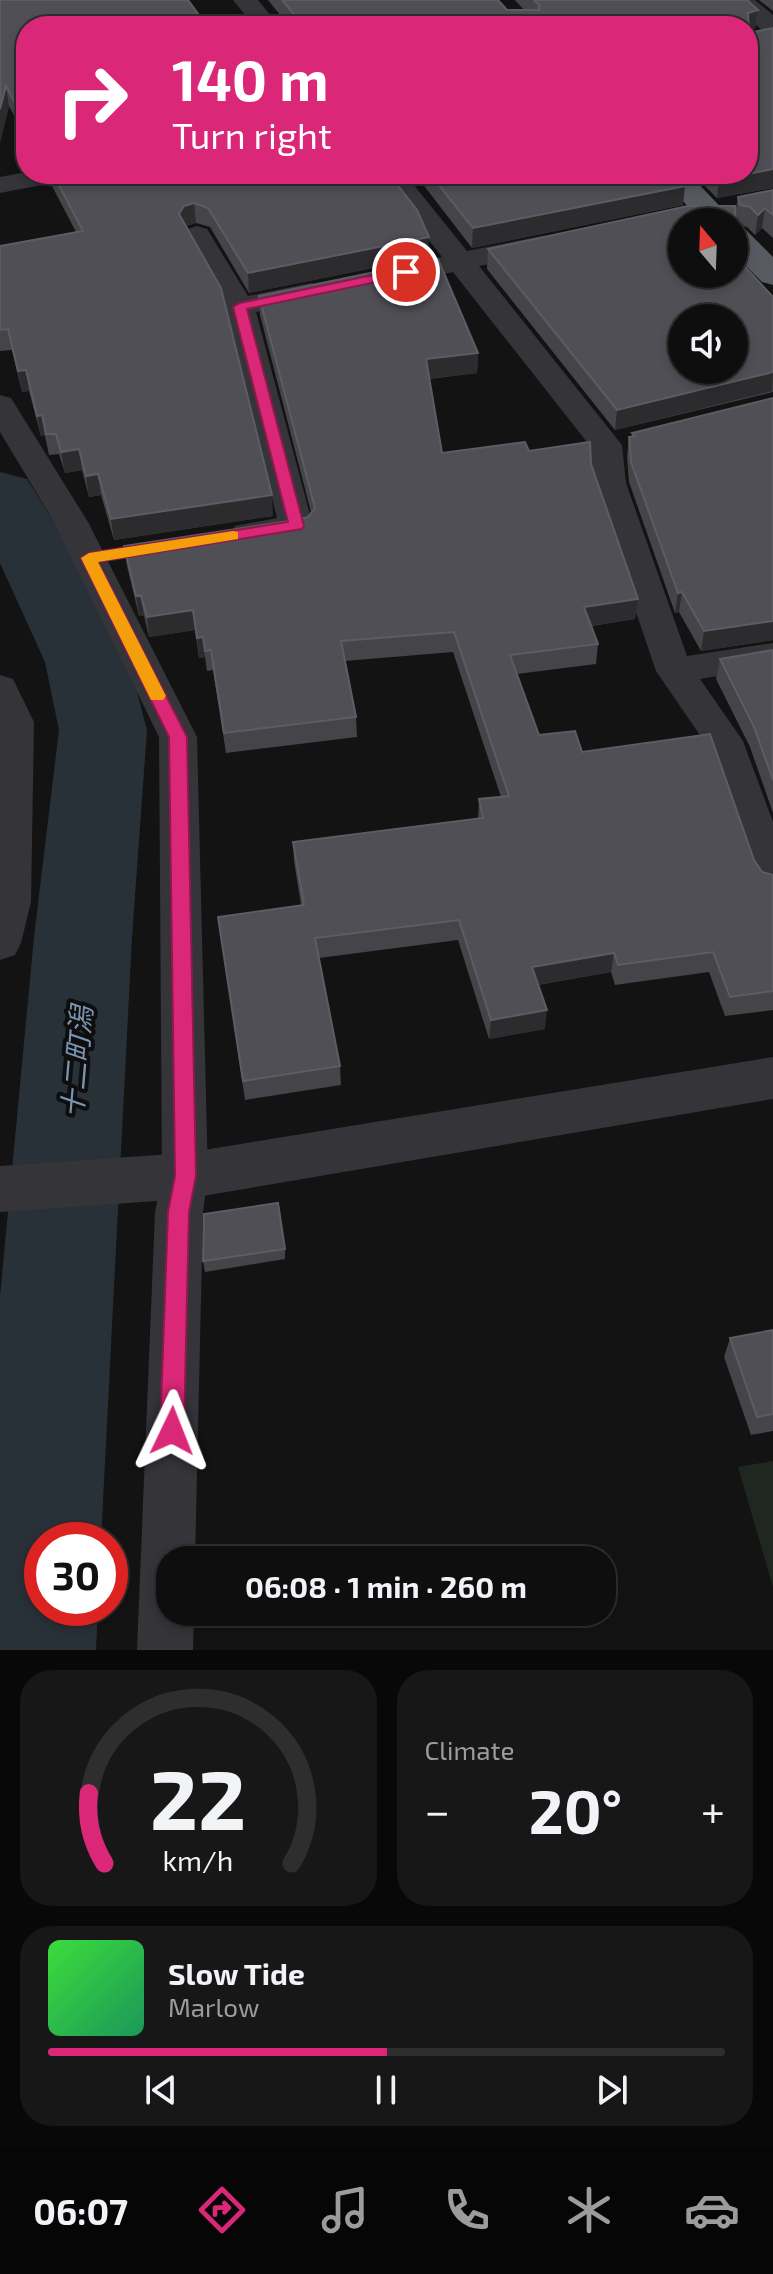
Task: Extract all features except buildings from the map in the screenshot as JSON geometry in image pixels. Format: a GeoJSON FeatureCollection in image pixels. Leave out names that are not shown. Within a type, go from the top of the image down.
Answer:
{"type":"FeatureCollection","features":[{"type":"Feature","properties":{"kind":"highway"},"geometry":{"type":"LineString","coordinates":[[684,184],[712,208]]}},
{"type":"Feature","properties":{"kind":"highway"},"geometry":{"type":"LineString","coordinates":[[748,246],[773,275]]}},
{"type":"Feature","properties":{"kind":"street"},"geometry":{"type":"LineString","coordinates":[[245,0],[259,16]]}},
{"type":"Feature","properties":{"kind":"street"},"geometry":{"type":"LineString","coordinates":[[740,0],[773,27]]}},
{"type":"Feature","properties":{"kind":"street"},"geometry":{"type":"LineString","coordinates":[[399,184],[461,261],[621,441],[609,483],[674,671],[724,741],[773,878]]}},
{"type":"Feature","properties":{"kind":"street"},"geometry":{"type":"LineString","coordinates":[[197,235],[240,307],[296,526],[222,537]]}},
{"type":"Feature","properties":{"kind":"street"},"geometry":{"type":"LineString","coordinates":[[240,307],[570,239]]}},
{"type":"Feature","properties":{"kind":"street"},"geometry":{"type":"LineString","coordinates":[[0,405],[71,522],[103,556],[178,737],[173,1176],[179,1212],[165,1650]]}},
{"type":"Feature","properties":{"kind":"street"},"geometry":{"type":"LineString","coordinates":[[674,671],[773,655]]}},
{"type":"Feature","properties":{"kind":"street"},"geometry":{"type":"LineString","coordinates":[[0,688],[15,722],[0,943]]}},
{"type":"Feature","properties":{"kind":"street"},"geometry":{"type":"LineString","coordinates":[[0,1189],[173,1176],[773,1078]]}},
{"type":"Feature","properties":{"kind":"shaded area"},"geometry":{"type":"Polygon","coordinates":[[[773,1461],[773,1587],[738,1467],[773,1461]]]}},
{"type":"Feature","properties":{"kind":"waterway","name":"十二町潟"},"geometry":{"type":"LineString","coordinates":[[0,496],[44,570],[87,662],[103,730],[83,937],[31,1650]]}},
{"type":"Feature","properties":{"kind":"slow traffic"},"geometry":{"type":"LineString","coordinates":[[157,696],[89,558],[233,536]]}},
{"type":"Feature","properties":{"kind":"route"},"geometry":{"type":"LineString","coordinates":[[172,1431],[179,1212],[185,1176],[178,737],[89,558],[296,526],[240,307],[406,272]]}}]}
